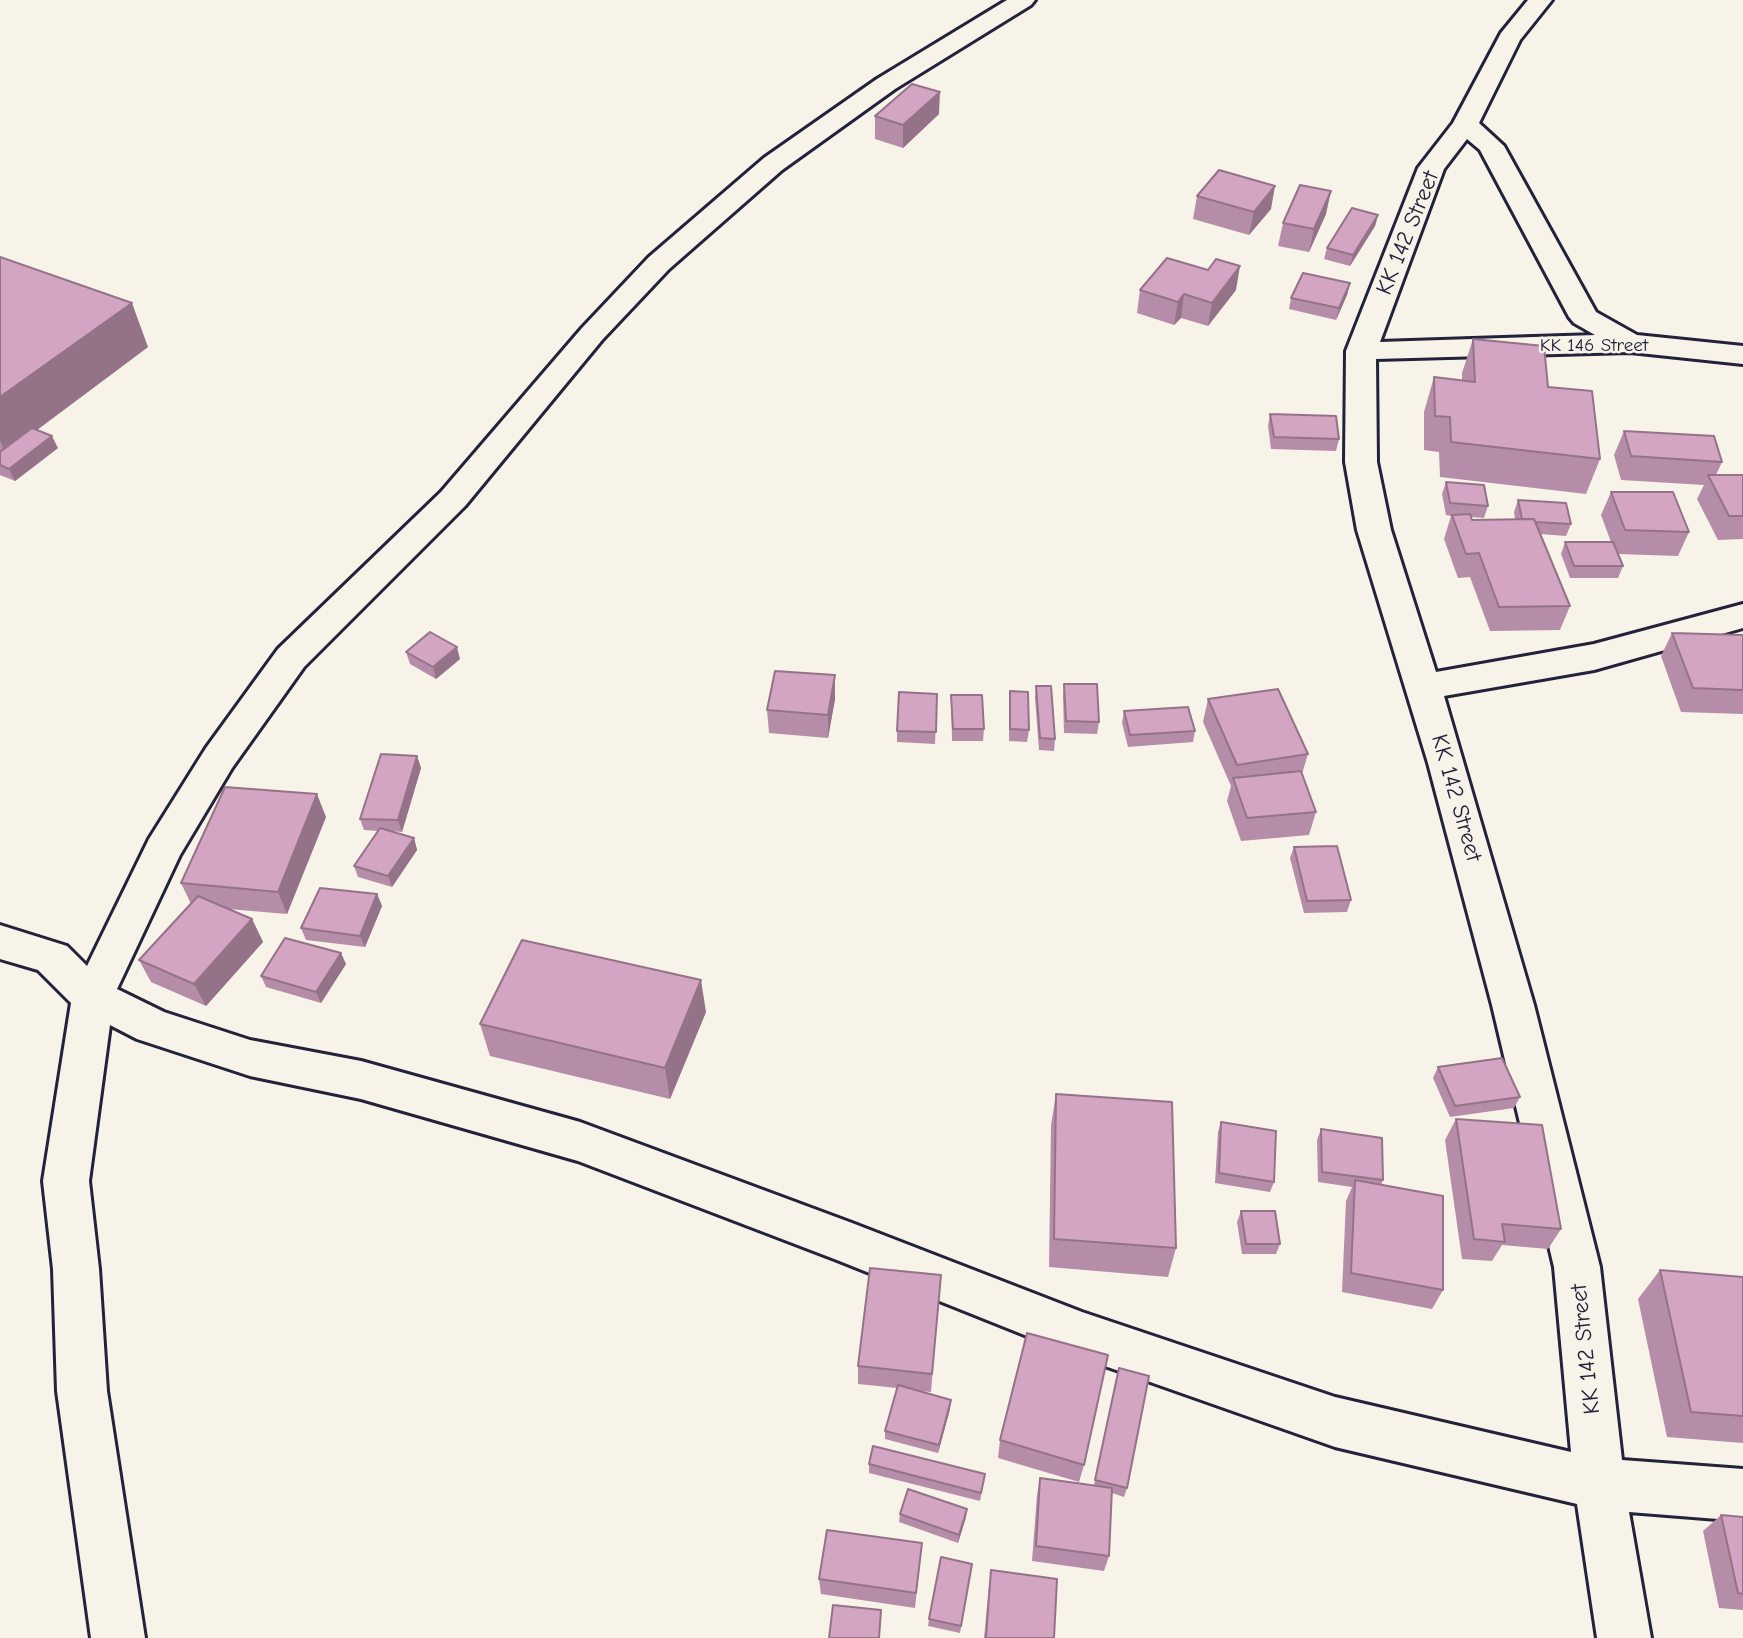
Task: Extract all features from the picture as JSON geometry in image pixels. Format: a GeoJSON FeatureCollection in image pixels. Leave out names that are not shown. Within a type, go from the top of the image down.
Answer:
{"type":"FeatureCollection","features":[{"type":"Feature","properties":{"kind":"street"},"geometry":{"type":"LineString","coordinates":[[118,1638],[82,1391],[76,1269],[66,1181],[93,997],[163,850],[219,758],[291,659],[453,499],[608,316],[659,262],[773,164],[886,84],[1023,0]]}},
{"type":"Feature","properties":{"kind":"street","name":"KK 142 Street"},"geometry":{"type":"LineString","coordinates":[[1540,0],[1509,38],[1465,125],[1431,168],[1361,351],[1361,463],[1374,530],[1423,687],[1513,1005],[1577,1267],[1599,1484],[1624,1638]]}},
{"type":"Feature","properties":{"kind":"street"},"geometry":{"type":"LineString","coordinates":[[1465,125],[1491,146],[1584,317],[1630,343]]}},
{"type":"Feature","properties":{"kind":"street","name":"KK 146 Street"},"geometry":{"type":"LineString","coordinates":[[1361,351],[1630,343],[1743,355]]}},
{"type":"Feature","properties":{"kind":"street"},"geometry":{"type":"LineString","coordinates":[[1423,687],[1594,657],[1743,616]]}},
{"type":"Feature","properties":{"kind":"street"},"geometry":{"type":"LineString","coordinates":[[0,942],[52,958],[93,997],[152,1026],[250,1058],[361,1080],[580,1142],[852,1244],[1082,1335],[1335,1422],[1599,1484],[1743,1494]]}},
{"type":"Feature","properties":{"kind":"building"},"geometry":{"type":"Polygon","coordinates":[[[912,84],[940,92],[903,125],[875,116],[912,84]]]}},
{"type":"Feature","properties":{"kind":"building"},"geometry":{"type":"Polygon","coordinates":[[[1219,170],[1275,186],[1254,212],[1197,196],[1219,170]]]}},
{"type":"Feature","properties":{"kind":"building"},"geometry":{"type":"Polygon","coordinates":[[[1300,185],[1331,191],[1314,229],[1283,223],[1300,185]]]}},
{"type":"Feature","properties":{"kind":"building"},"geometry":{"type":"Polygon","coordinates":[[[1352,208],[1378,215],[1353,255],[1327,248],[1352,208]]]}},
{"type":"Feature","properties":{"kind":"building"},"geometry":{"type":"Polygon","coordinates":[[[0,257],[132,303],[0,397],[0,257]]]}},
{"type":"Feature","properties":{"kind":"building"},"geometry":{"type":"Polygon","coordinates":[[[1167,258],[1208,270],[1216,259],[1240,266],[1212,303],[1184,294],[1178,302],[1140,290],[1167,258]]]}},
{"type":"Feature","properties":{"kind":"building"},"geometry":{"type":"Polygon","coordinates":[[[1303,273],[1350,283],[1339,308],[1291,298],[1303,273]]]}},
{"type":"Feature","properties":{"kind":"building"},"geometry":{"type":"Polygon","coordinates":[[[1473,339],[1544,346],[1548,387],[1592,391],[1600,459],[1451,442],[1450,417],[1435,416],[1434,377],[1475,382],[1473,339]]]}},
{"type":"Feature","properties":{"kind":"building"},"geometry":{"type":"Polygon","coordinates":[[[1270,414],[1336,416],[1339,439],[1274,437],[1270,414]]]}},
{"type":"Feature","properties":{"kind":"building"},"geometry":{"type":"Polygon","coordinates":[[[32,428],[52,436],[9,469],[0,465],[0,452],[32,428]]]}},
{"type":"Feature","properties":{"kind":"building"},"geometry":{"type":"Polygon","coordinates":[[[1624,431],[1714,436],[1722,462],[1631,456],[1624,431]]]}},
{"type":"Feature","properties":{"kind":"building"},"geometry":{"type":"Polygon","coordinates":[[[1708,475],[1743,475],[1743,516],[1729,516],[1708,475]]]}},
{"type":"Feature","properties":{"kind":"building"},"geometry":{"type":"Polygon","coordinates":[[[1446,482],[1484,485],[1488,506],[1450,503],[1446,482]]]}},
{"type":"Feature","properties":{"kind":"building"},"geometry":{"type":"Polygon","coordinates":[[[1611,492],[1673,492],[1689,532],[1625,530],[1611,492]]]}},
{"type":"Feature","properties":{"kind":"building"},"geometry":{"type":"Polygon","coordinates":[[[1518,500],[1566,503],[1571,524],[1522,519],[1518,500]]]}},
{"type":"Feature","properties":{"kind":"building"},"geometry":{"type":"Polygon","coordinates":[[[1470,514],[1472,520],[1534,519],[1570,606],[1499,607],[1479,553],[1466,554],[1452,515],[1470,514]]]}},
{"type":"Feature","properties":{"kind":"building"},"geometry":{"type":"Polygon","coordinates":[[[1565,542],[1613,542],[1623,566],[1574,566],[1565,542]]]}},
{"type":"Feature","properties":{"kind":"building"},"geometry":{"type":"Polygon","coordinates":[[[430,632],[457,647],[433,667],[406,652],[430,632]]]}},
{"type":"Feature","properties":{"kind":"building"},"geometry":{"type":"Polygon","coordinates":[[[1672,633],[1743,635],[1743,690],[1693,688],[1672,633]]]}},
{"type":"Feature","properties":{"kind":"building"},"geometry":{"type":"Polygon","coordinates":[[[775,671],[835,675],[828,715],[767,710],[775,671]]]}},
{"type":"Feature","properties":{"kind":"building"},"geometry":{"type":"Polygon","coordinates":[[[1064,684],[1097,684],[1099,722],[1066,721],[1064,684]]]}},
{"type":"Feature","properties":{"kind":"building"},"geometry":{"type":"Polygon","coordinates":[[[1036,686],[1051,686],[1055,739],[1040,738],[1036,686]]]}},
{"type":"Feature","properties":{"kind":"building"},"geometry":{"type":"Polygon","coordinates":[[[1278,689],[1308,754],[1237,765],[1208,699],[1278,689]]]}},
{"type":"Feature","properties":{"kind":"building"},"geometry":{"type":"Polygon","coordinates":[[[1010,691],[1028,692],[1029,730],[1010,729],[1010,691]]]}},
{"type":"Feature","properties":{"kind":"building"},"geometry":{"type":"Polygon","coordinates":[[[899,692],[937,694],[936,732],[897,731],[899,692]]]}},
{"type":"Feature","properties":{"kind":"building"},"geometry":{"type":"Polygon","coordinates":[[[951,695],[982,695],[984,729],[953,729],[951,695]]]}},
{"type":"Feature","properties":{"kind":"building"},"geometry":{"type":"Polygon","coordinates":[[[1188,707],[1195,731],[1130,735],[1124,711],[1188,707]]]}},
{"type":"Feature","properties":{"kind":"building"},"geometry":{"type":"Polygon","coordinates":[[[381,754],[417,756],[398,820],[360,819],[381,754]]]}},
{"type":"Feature","properties":{"kind":"building"},"geometry":{"type":"Polygon","coordinates":[[[1301,771],[1316,812],[1247,818],[1233,778],[1301,771]]]}},
{"type":"Feature","properties":{"kind":"building"},"geometry":{"type":"Polygon","coordinates":[[[225,787],[317,794],[278,892],[181,883],[225,787]]]}},
{"type":"Feature","properties":{"kind":"building"},"geometry":{"type":"Polygon","coordinates":[[[380,828],[414,838],[388,876],[354,866],[380,828]]]}},
{"type":"Feature","properties":{"kind":"building"},"geometry":{"type":"Polygon","coordinates":[[[1337,846],[1351,900],[1307,901],[1294,847],[1337,846]]]}},
{"type":"Feature","properties":{"kind":"building"},"geometry":{"type":"Polygon","coordinates":[[[320,888],[377,894],[360,936],[301,928],[320,888]]]}},
{"type":"Feature","properties":{"kind":"building"},"geometry":{"type":"Polygon","coordinates":[[[198,896],[252,919],[194,984],[139,960],[198,896]]]}},
{"type":"Feature","properties":{"kind":"building"},"geometry":{"type":"Polygon","coordinates":[[[285,938],[341,953],[316,992],[261,976],[285,938]]]}},
{"type":"Feature","properties":{"kind":"building"},"geometry":{"type":"Polygon","coordinates":[[[522,940],[701,980],[665,1068],[480,1024],[522,940]]]}},
{"type":"Feature","properties":{"kind":"building"},"geometry":{"type":"Polygon","coordinates":[[[1502,1058],[1520,1097],[1455,1106],[1438,1067],[1502,1058]]]}},
{"type":"Feature","properties":{"kind":"building"},"geometry":{"type":"Polygon","coordinates":[[[1056,1094],[1172,1102],[1176,1248],[1054,1239],[1056,1094]]]}},
{"type":"Feature","properties":{"kind":"building"},"geometry":{"type":"Polygon","coordinates":[[[1456,1119],[1542,1125],[1561,1229],[1502,1224],[1505,1242],[1474,1239],[1456,1119]]]}},
{"type":"Feature","properties":{"kind":"building"},"geometry":{"type":"Polygon","coordinates":[[[1221,1122],[1276,1131],[1274,1182],[1219,1173],[1221,1122]]]}},
{"type":"Feature","properties":{"kind":"building"},"geometry":{"type":"Polygon","coordinates":[[[1321,1129],[1382,1138],[1383,1180],[1322,1172],[1321,1129]]]}},
{"type":"Feature","properties":{"kind":"building"},"geometry":{"type":"Polygon","coordinates":[[[1355,1180],[1443,1196],[1443,1290],[1351,1273],[1355,1180]]]}},
{"type":"Feature","properties":{"kind":"building"},"geometry":{"type":"Polygon","coordinates":[[[1241,1211],[1275,1211],[1280,1244],[1246,1244],[1241,1211]]]}},
{"type":"Feature","properties":{"kind":"building"},"geometry":{"type":"Polygon","coordinates":[[[870,1268],[941,1275],[932,1374],[858,1366],[870,1268]]]}},
{"type":"Feature","properties":{"kind":"building"},"geometry":{"type":"Polygon","coordinates":[[[1660,1270],[1743,1277],[1743,1416],[1691,1412],[1660,1270]]]}},
{"type":"Feature","properties":{"kind":"building"},"geometry":{"type":"Polygon","coordinates":[[[1027,1333],[1108,1355],[1084,1465],[1000,1440],[1027,1333]]]}},
{"type":"Feature","properties":{"kind":"building"},"geometry":{"type":"Polygon","coordinates":[[[1119,1368],[1149,1376],[1127,1488],[1095,1480],[1119,1368]]]}},
{"type":"Feature","properties":{"kind":"building"},"geometry":{"type":"Polygon","coordinates":[[[898,1385],[951,1400],[939,1445],[885,1431],[898,1385]]]}},
{"type":"Feature","properties":{"kind":"building"},"geometry":{"type":"Polygon","coordinates":[[[873,1446],[985,1474],[981,1493],[869,1464],[873,1446]]]}},
{"type":"Feature","properties":{"kind":"building"},"geometry":{"type":"Polygon","coordinates":[[[1040,1478],[1112,1488],[1109,1556],[1036,1546],[1040,1478]]]}},
{"type":"Feature","properties":{"kind":"building"},"geometry":{"type":"Polygon","coordinates":[[[908,1489],[967,1509],[959,1535],[900,1514],[908,1489]]]}},
{"type":"Feature","properties":{"kind":"building"},"geometry":{"type":"Polygon","coordinates":[[[1721,1515],[1743,1517],[1743,1594],[1738,1593],[1721,1515]]]}},
{"type":"Feature","properties":{"kind":"building"},"geometry":{"type":"Polygon","coordinates":[[[827,1530],[922,1543],[916,1593],[819,1579],[827,1530]]]}},
{"type":"Feature","properties":{"kind":"building"},"geometry":{"type":"Polygon","coordinates":[[[941,1557],[972,1564],[961,1626],[929,1619],[941,1557]]]}},
{"type":"Feature","properties":{"kind":"building"},"geometry":{"type":"Polygon","coordinates":[[[991,1570],[1057,1579],[1054,1638],[986,1638],[991,1570]]]}},
{"type":"Feature","properties":{"kind":"building"},"geometry":{"type":"Polygon","coordinates":[[[833,1605],[881,1610],[879,1638],[829,1638],[833,1605]]]}}]}
